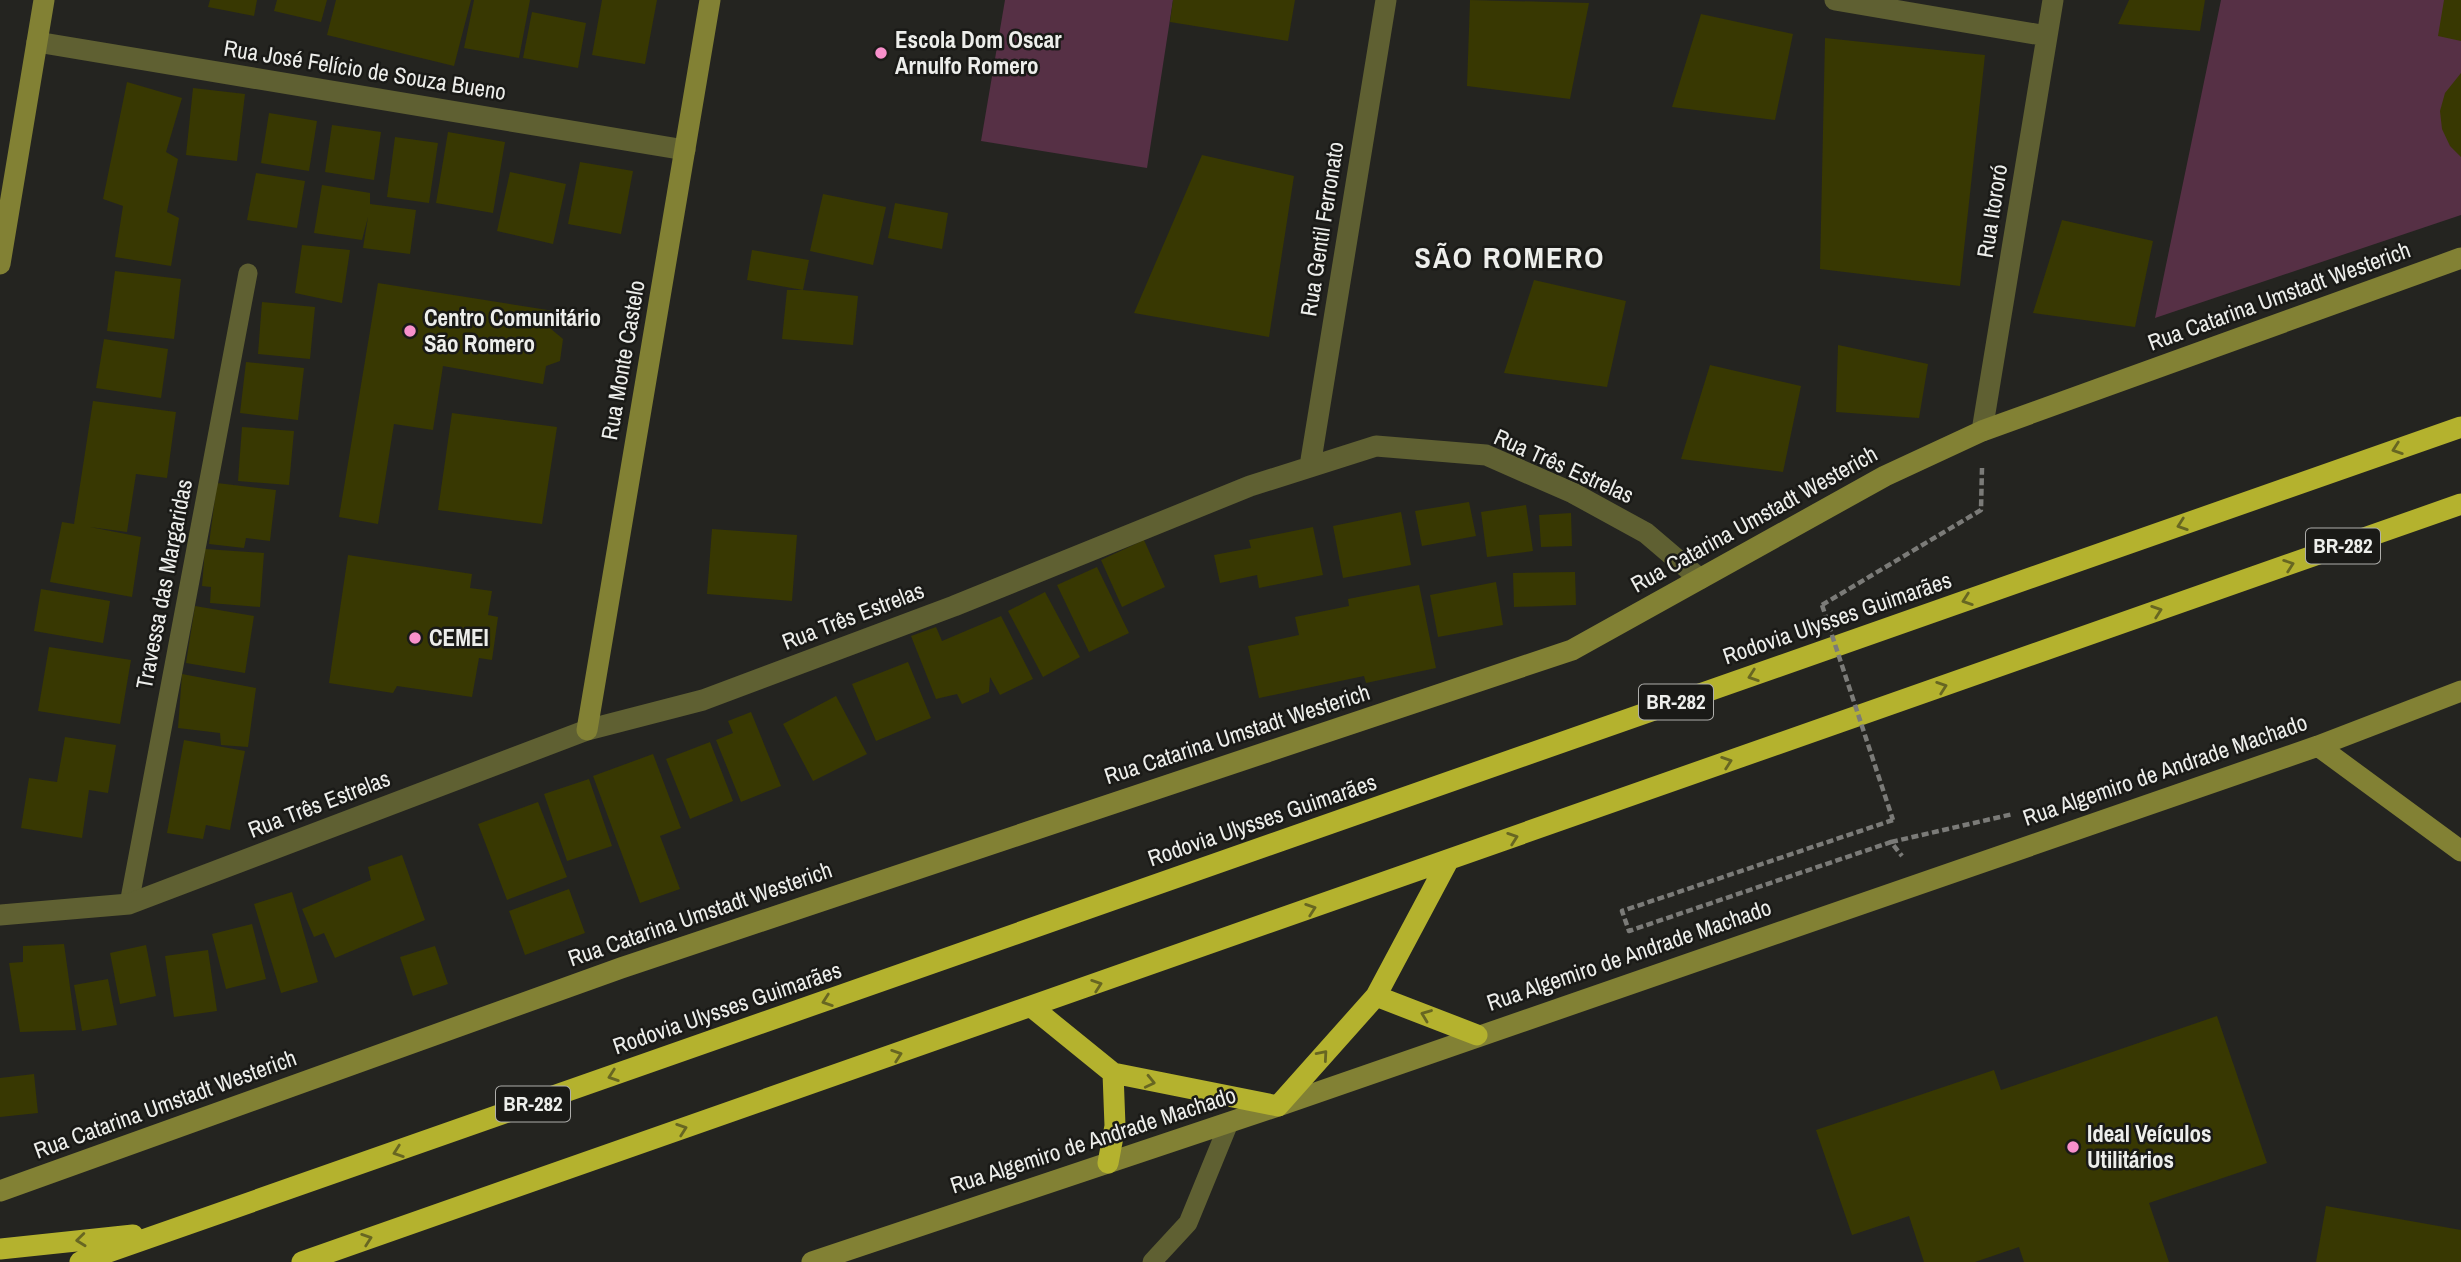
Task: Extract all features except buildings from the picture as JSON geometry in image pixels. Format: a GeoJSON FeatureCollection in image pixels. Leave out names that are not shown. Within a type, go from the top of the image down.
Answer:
{"type":"FeatureCollection","features":[{"type":"Feature","properties":{"kind":"highway","name":"Rodovia Ulysses Guimarães"},"geometry":{"type":"LineString","coordinates":[[80,1262],[2461,427]]}},
{"type":"Feature","properties":{"kind":"highway","name":"BR-282"},"geometry":{"type":"LineString","coordinates":[[302,1262],[1033,1008],[2461,504]]}},
{"type":"Feature","properties":{"kind":"highway"},"geometry":{"type":"LineString","coordinates":[[1033,1008],[1113,1073],[1278,1106],[1376,996],[1448,861]]}},
{"type":"Feature","properties":{"kind":"highway"},"geometry":{"type":"LineString","coordinates":[[1376,996],[1477,1035]]}},
{"type":"Feature","properties":{"kind":"highway"},"geometry":{"type":"LineString","coordinates":[[1108,1163],[1115,1126],[1113,1073]]}},
{"type":"Feature","properties":{"kind":"highway"},"geometry":{"type":"LineString","coordinates":[[0,1249],[173,1230]]}},
{"type":"Feature","properties":{"kind":"street"},"geometry":{"type":"LineString","coordinates":[[0,264],[44,0]]}},
{"type":"Feature","properties":{"kind":"street","name":"Rua Monte Castelo"},"geometry":{"type":"LineString","coordinates":[[587,730],[710,0]]}},
{"type":"Feature","properties":{"kind":"street","name":"Rua Gentil Ferronato"},"geometry":{"type":"LineString","coordinates":[[1310,466],[1385,0]]}},
{"type":"Feature","properties":{"kind":"street"},"geometry":{"type":"LineString","coordinates":[[1835,0],[2047,36]]}},
{"type":"Feature","properties":{"kind":"street","name":"Rua Itororó"},"geometry":{"type":"LineString","coordinates":[[1983,431],[2053,0]]}},
{"type":"Feature","properties":{"kind":"street","name":"Rua José Felício de Souza Bueno"},"geometry":{"type":"LineString","coordinates":[[37,42],[684,150]]}},
{"type":"Feature","properties":{"kind":"street","name":"Rua Catarina Umstadt Westerich"},"geometry":{"type":"LineString","coordinates":[[0,1191],[621,968],[1572,650],[1885,476],[1983,431],[2461,258]]}},
{"type":"Feature","properties":{"kind":"street","name":"Rua Três Estrelas"},"geometry":{"type":"LineString","coordinates":[[0,915],[129,904],[587,730],[703,700],[967,600],[1250,486],[1376,446],[1486,455],[1573,493],[1646,533],[1700,579]]}},
{"type":"Feature","properties":{"kind":"street","name":"Rua Algemiro de Andrade Machado"},"geometry":{"type":"LineString","coordinates":[[812,1262],[1229,1123],[2318,746],[2461,691]]}},
{"type":"Feature","properties":{"kind":"street"},"geometry":{"type":"LineString","coordinates":[[2318,746],[2461,851]]}},
{"type":"Feature","properties":{"kind":"lane","name":"Travessa das Margaridas"},"geometry":{"type":"LineString","coordinates":[[129,904],[248,273]]}},
{"type":"Feature","properties":{"kind":"lane"},"geometry":{"type":"LineString","coordinates":[[1152,1262],[1188,1223],[1229,1123]]}},
{"type":"Feature","properties":{"kind":"path"},"geometry":{"type":"LineString","coordinates":[[1921,882],[1891,842],[1629,931],[1622,911],[1893,820],[1822,605],[1980,510],[1983,431]]}},
{"type":"Feature","properties":{"kind":"shaded area"},"geometry":{"type":"Polygon","coordinates":[[[1005,0],[1173,0],[1147,168],[981,141],[1005,0]]]}},
{"type":"Feature","properties":{"kind":"shaded area"},"geometry":{"type":"Polygon","coordinates":[[[2221,0],[2461,0],[2461,215],[2155,318],[2221,0]]]}},
{"type":"Feature","properties":{"kind":"place","name":"Escola Dom Oscar Arnulfo Romero"},"geometry":{"type":"Point","coordinates":[881,53]}},
{"type":"Feature","properties":{"kind":"place","name":"Centro Comunitário São Romero"},"geometry":{"type":"Point","coordinates":[410,331]}},
{"type":"Feature","properties":{"kind":"place","name":"CEMEI"},"geometry":{"type":"Point","coordinates":[415,638]}},
{"type":"Feature","properties":{"kind":"place","name":"Ideal Veículos Utilitários"},"geometry":{"type":"Point","coordinates":[2073,1147]}},
{"type":"Feature","properties":{"kind":"district","name":"SÃO ROMERO"},"geometry":{"type":"Point","coordinates":[1510,258]}}]}
